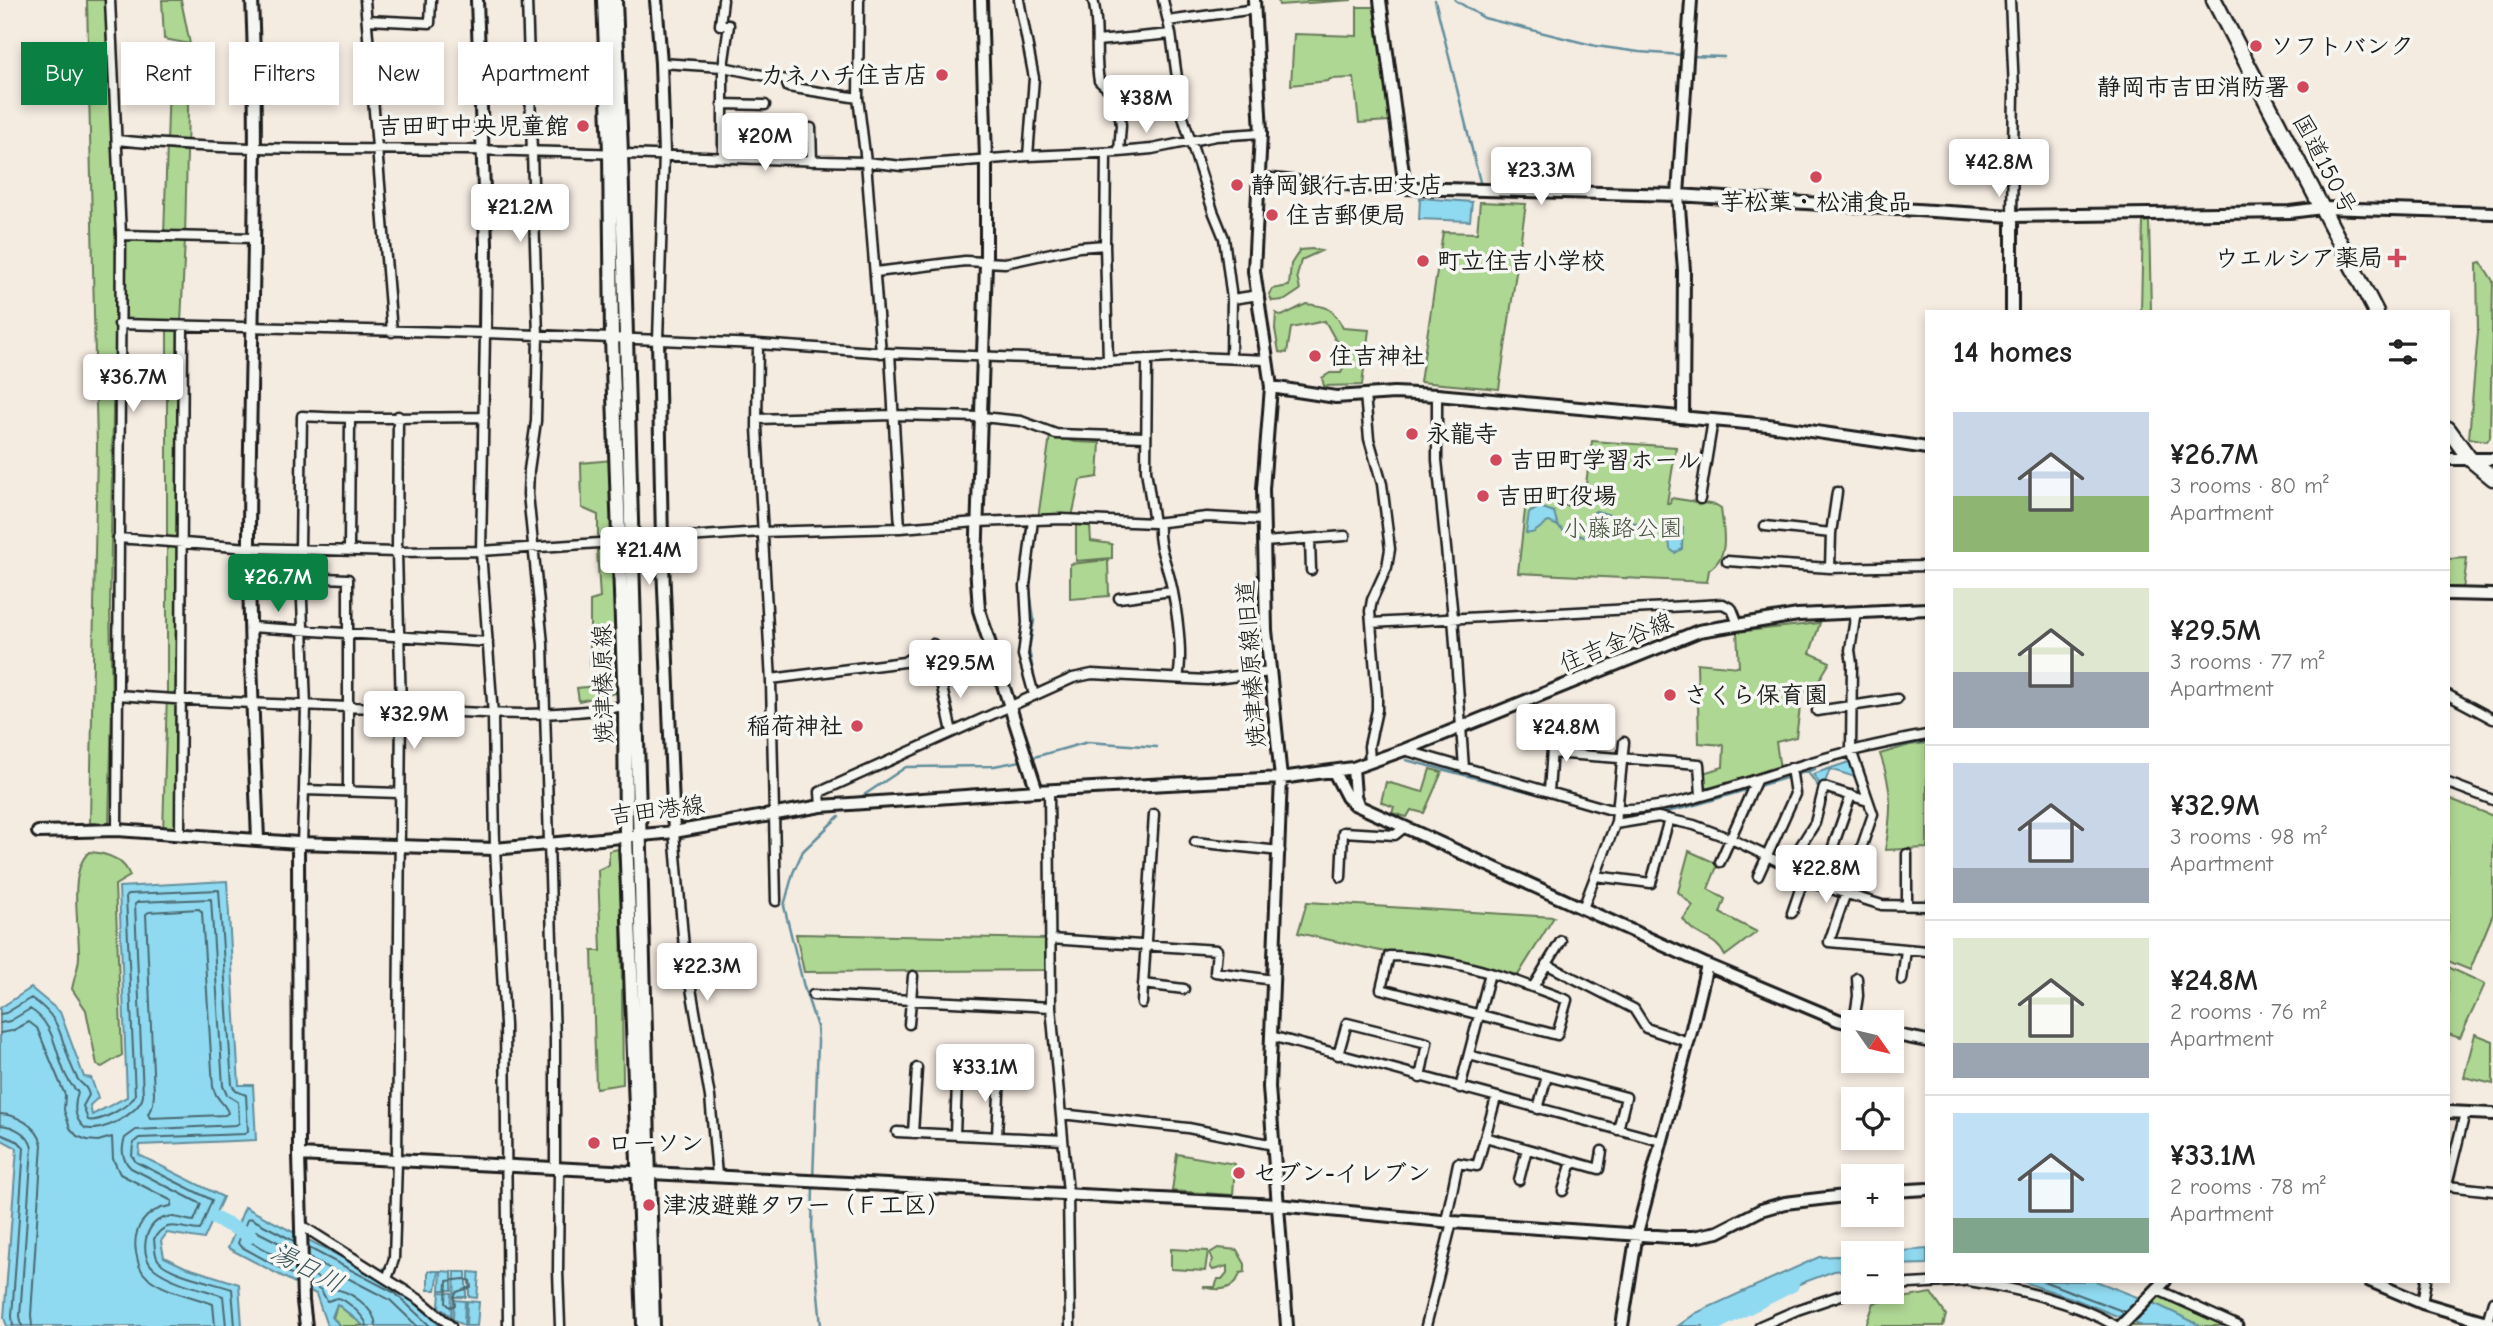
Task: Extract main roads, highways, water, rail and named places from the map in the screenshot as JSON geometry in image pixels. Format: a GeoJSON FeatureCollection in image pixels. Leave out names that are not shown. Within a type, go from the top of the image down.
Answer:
{"type":"FeatureCollection","features":[{"type":"Feature","properties":{"kind":"highway","name":"国道150号"},"geometry":{"type":"LineString","coordinates":[[2214,0],[2375,310]]}},
{"type":"Feature","properties":{"kind":"highway"},"geometry":{"type":"LineString","coordinates":[[2450,432],[2469,458],[2493,478]]}},
{"type":"Feature","properties":{"kind":"main road","name":"焼津榛原線"},"geometry":{"type":"LineString","coordinates":[[604,0],[615,152]]}},
{"type":"Feature","properties":{"kind":"main road","name":"焼津榛原線"},"geometry":{"type":"LineString","coordinates":[[615,0],[618,339],[640,835],[644,1326]]}},
{"type":"Feature","properties":{"kind":"main road","name":"焼津榛原線"},"geometry":{"type":"LineString","coordinates":[[626,542],[626,836],[653,1326]]}},
{"type":"Feature","properties":{"kind":"water"},"geometry":{"type":"Polygon","coordinates":[[[1420,198],[1472,202],[1470,221],[1419,219],[1420,198]]]}},
{"type":"Feature","properties":{"kind":"water"},"geometry":{"type":"Polygon","coordinates":[[[1540,507],[1554,512],[1558,526],[1549,522],[1533,533],[1526,533],[1529,513],[1540,507]]]}},
{"type":"Feature","properties":{"kind":"water"},"geometry":{"type":"Polygon","coordinates":[[[1677,524],[1683,528],[1682,549],[1675,553],[1670,549],[1670,539],[1677,524]]]}},
{"type":"Feature","properties":{"kind":"water"},"geometry":{"type":"Polygon","coordinates":[[[1852,761],[1858,778],[1830,769],[1824,785],[1821,786],[1813,774],[1852,761]]]}},
{"type":"Feature","properties":{"kind":"water"},"geometry":{"type":"Polygon","coordinates":[[[1795,856],[1816,863],[1811,874],[1798,869],[1793,863],[1795,856]]]}},
{"type":"Feature","properties":{"kind":"water"},"geometry":{"type":"Polygon","coordinates":[[[227,881],[239,1085],[253,1085],[256,1140],[140,1145],[139,1155],[223,1197],[204,1239],[167,1233],[161,1241],[164,1257],[185,1267],[239,1284],[242,1326],[7,1326],[4,1318],[17,1148],[0,1139],[0,1008],[31,988],[60,1012],[84,1077],[91,1078],[98,1098],[90,1105],[92,1115],[127,1097],[119,887],[227,881]]]}},
{"type":"Feature","properties":{"kind":"water"},"geometry":{"type":"Polygon","coordinates":[[[245,1207],[399,1287],[440,1326],[364,1326],[337,1304],[332,1317],[340,1326],[327,1326],[316,1294],[228,1248],[245,1207]]]}},
{"type":"Feature","properties":{"kind":"water"},"geometry":{"type":"Polygon","coordinates":[[[1925,1249],[1925,1264],[1904,1265],[1904,1251],[1925,1249]]]}},
{"type":"Feature","properties":{"kind":"water"},"geometry":{"type":"Polygon","coordinates":[[[1841,1256],[1841,1270],[1762,1298],[1713,1326],[1678,1326],[1696,1313],[1819,1257],[1841,1256]]]}},
{"type":"Feature","properties":{"kind":"water"},"geometry":{"type":"Polygon","coordinates":[[[428,1271],[439,1271],[436,1290],[428,1290],[428,1271]]]}},
{"type":"Feature","properties":{"kind":"water"},"geometry":{"type":"Polygon","coordinates":[[[441,1271],[452,1272],[452,1290],[440,1290],[441,1271]]]}},
{"type":"Feature","properties":{"kind":"water"},"geometry":{"type":"Polygon","coordinates":[[[455,1272],[466,1272],[466,1297],[454,1297],[455,1272]]]}},
{"type":"Feature","properties":{"kind":"water"},"geometry":{"type":"Polygon","coordinates":[[[469,1272],[479,1273],[477,1298],[469,1297],[469,1272]]]}},
{"type":"Feature","properties":{"kind":"water"},"geometry":{"type":"Polygon","coordinates":[[[2026,1283],[2101,1283],[2202,1326],[2142,1326],[2026,1283]]]}},
{"type":"Feature","properties":{"kind":"water"},"geometry":{"type":"Polygon","coordinates":[[[440,1292],[452,1293],[451,1316],[439,1307],[440,1292]]]}},
{"type":"Feature","properties":{"kind":"water"},"geometry":{"type":"Polygon","coordinates":[[[454,1300],[465,1301],[464,1326],[453,1319],[454,1300]]]}},
{"type":"Feature","properties":{"kind":"water"},"geometry":{"type":"Polygon","coordinates":[[[467,1301],[479,1302],[477,1326],[466,1326],[467,1301]]]}},
{"type":"Feature","properties":{"kind":"waterway"},"geometry":{"type":"LineString","coordinates":[[1435,0],[1480,182]]}},
{"type":"Feature","properties":{"kind":"waterway"},"geometry":{"type":"LineString","coordinates":[[1455,0],[1484,18],[1596,46],[1683,55]]}},
{"type":"Feature","properties":{"kind":"waterway"},"geometry":{"type":"LineString","coordinates":[[1689,56],[1724,57]]}},
{"type":"Feature","properties":{"kind":"waterway"},"geometry":{"type":"LineString","coordinates":[[370,105],[372,141]]}},
{"type":"Feature","properties":{"kind":"waterway"},"geometry":{"type":"LineString","coordinates":[[1558,526],[1566,533],[1589,537],[1594,526],[1589,517],[1596,511],[1609,515],[1617,522],[1636,523],[1645,533],[1662,530],[1667,535],[1667,542]]}},
{"type":"Feature","properties":{"kind":"waterway"},"geometry":{"type":"LineString","coordinates":[[1032,560],[1037,525]]}},
{"type":"Feature","properties":{"kind":"waterway"},"geometry":{"type":"LineString","coordinates":[[1029,584],[1034,620],[1029,650],[1037,691]]}},
{"type":"Feature","properties":{"kind":"waterway"},"geometry":{"type":"LineString","coordinates":[[1449,623],[1455,700]]}},
{"type":"Feature","properties":{"kind":"waterway"},"geometry":{"type":"LineString","coordinates":[[1883,749],[1925,741]]}},
{"type":"Feature","properties":{"kind":"waterway"},"geometry":{"type":"LineString","coordinates":[[1034,757],[1088,742],[1157,747]]}},
{"type":"Feature","properties":{"kind":"waterway"},"geometry":{"type":"LineString","coordinates":[[1406,760],[1585,806]]}},
{"type":"Feature","properties":{"kind":"waterway"},"geometry":{"type":"LineString","coordinates":[[861,797],[906,767],[994,766],[1021,761]]}},
{"type":"Feature","properties":{"kind":"waterway"},"geometry":{"type":"LineString","coordinates":[[1795,775],[1815,769]]}},
{"type":"Feature","properties":{"kind":"waterway"},"geometry":{"type":"LineString","coordinates":[[1808,772],[1820,789]]}},
{"type":"Feature","properties":{"kind":"waterway"},"geometry":{"type":"LineString","coordinates":[[1755,787],[1789,777]]}},
{"type":"Feature","properties":{"kind":"waterway"},"geometry":{"type":"LineString","coordinates":[[1608,812],[1625,815],[1661,813],[1749,789]]}},
{"type":"Feature","properties":{"kind":"waterway"},"geometry":{"type":"LineString","coordinates":[[813,1180],[817,1027],[784,906],[793,873],[803,851],[839,816]]}},
{"type":"Feature","properties":{"kind":"waterway"},"geometry":{"type":"LineString","coordinates":[[813,1186],[812,1229],[821,1326]]}},
{"type":"Feature","properties":{"kind":"waterway","name":"湯日川"},"geometry":{"type":"LineString","coordinates":[[214,1218],[251,1236]]}},
{"type":"Feature","properties":{"kind":"waterway"},"geometry":{"type":"LineString","coordinates":[[382,1271],[388,1263]]}},
{"type":"Feature","properties":{"kind":"waterway","name":"湯日川"},"geometry":{"type":"LineString","coordinates":[[1711,1326],[1792,1285]]}},
{"type":"Feature","properties":{"kind":"place","name":"ソフトバンク"},"geometry":{"type":"Point","coordinates":[2256,46]}},
{"type":"Feature","properties":{"kind":"place","name":"カネハチ住吉店"},"geometry":{"type":"Point","coordinates":[942,75]}},
{"type":"Feature","properties":{"kind":"place","name":"静岡市吉田消防署"},"geometry":{"type":"Point","coordinates":[2303,87]}},
{"type":"Feature","properties":{"kind":"place","name":"吉田町中央児童館"},"geometry":{"type":"Point","coordinates":[583,126]}},
{"type":"Feature","properties":{"kind":"place","name":"芋松葉・松浦食品"},"geometry":{"type":"Point","coordinates":[1816,177]}},
{"type":"Feature","properties":{"kind":"place","name":"静岡銀行吉田支店"},"geometry":{"type":"Point","coordinates":[1237,185]}},
{"type":"Feature","properties":{"kind":"place","name":"住吉郵便局"},"geometry":{"type":"Point","coordinates":[1272,215]}},
{"type":"Feature","properties":{"kind":"place","name":"ウエルシア薬局"},"geometry":{"type":"Point","coordinates":[2397,258]}},
{"type":"Feature","properties":{"kind":"place","name":"町立住吉小学校"},"geometry":{"type":"Point","coordinates":[1423,261]}},
{"type":"Feature","properties":{"kind":"place","name":"住吉神社"},"geometry":{"type":"Point","coordinates":[1315,356]}},
{"type":"Feature","properties":{"kind":"place","name":"永龍寺"},"geometry":{"type":"Point","coordinates":[1412,434]}},
{"type":"Feature","properties":{"kind":"place","name":"吉田町学習ホール"},"geometry":{"type":"Point","coordinates":[1496,460]}},
{"type":"Feature","properties":{"kind":"place","name":"吉田町役場"},"geometry":{"type":"Point","coordinates":[1483,496]}},
{"type":"Feature","properties":{"kind":"place","name":"さくら保育園"},"geometry":{"type":"Point","coordinates":[1670,695]}},
{"type":"Feature","properties":{"kind":"place","name":"稲荷神社"},"geometry":{"type":"Point","coordinates":[857,726]}},
{"type":"Feature","properties":{"kind":"place","name":"ローソン"},"geometry":{"type":"Point","coordinates":[594,1143]}},
{"type":"Feature","properties":{"kind":"place","name":"セブン-イレブン"},"geometry":{"type":"Point","coordinates":[1239,1173]}},
{"type":"Feature","properties":{"kind":"place","name":"津波避難タワー（Ｆ工区）"},"geometry":{"type":"Point","coordinates":[649,1205]}},
{"type":"Feature","properties":{"kind":"park label","name":"小藤路公園"},"geometry":{"type":"Point","coordinates":[1623,528]}}]}
